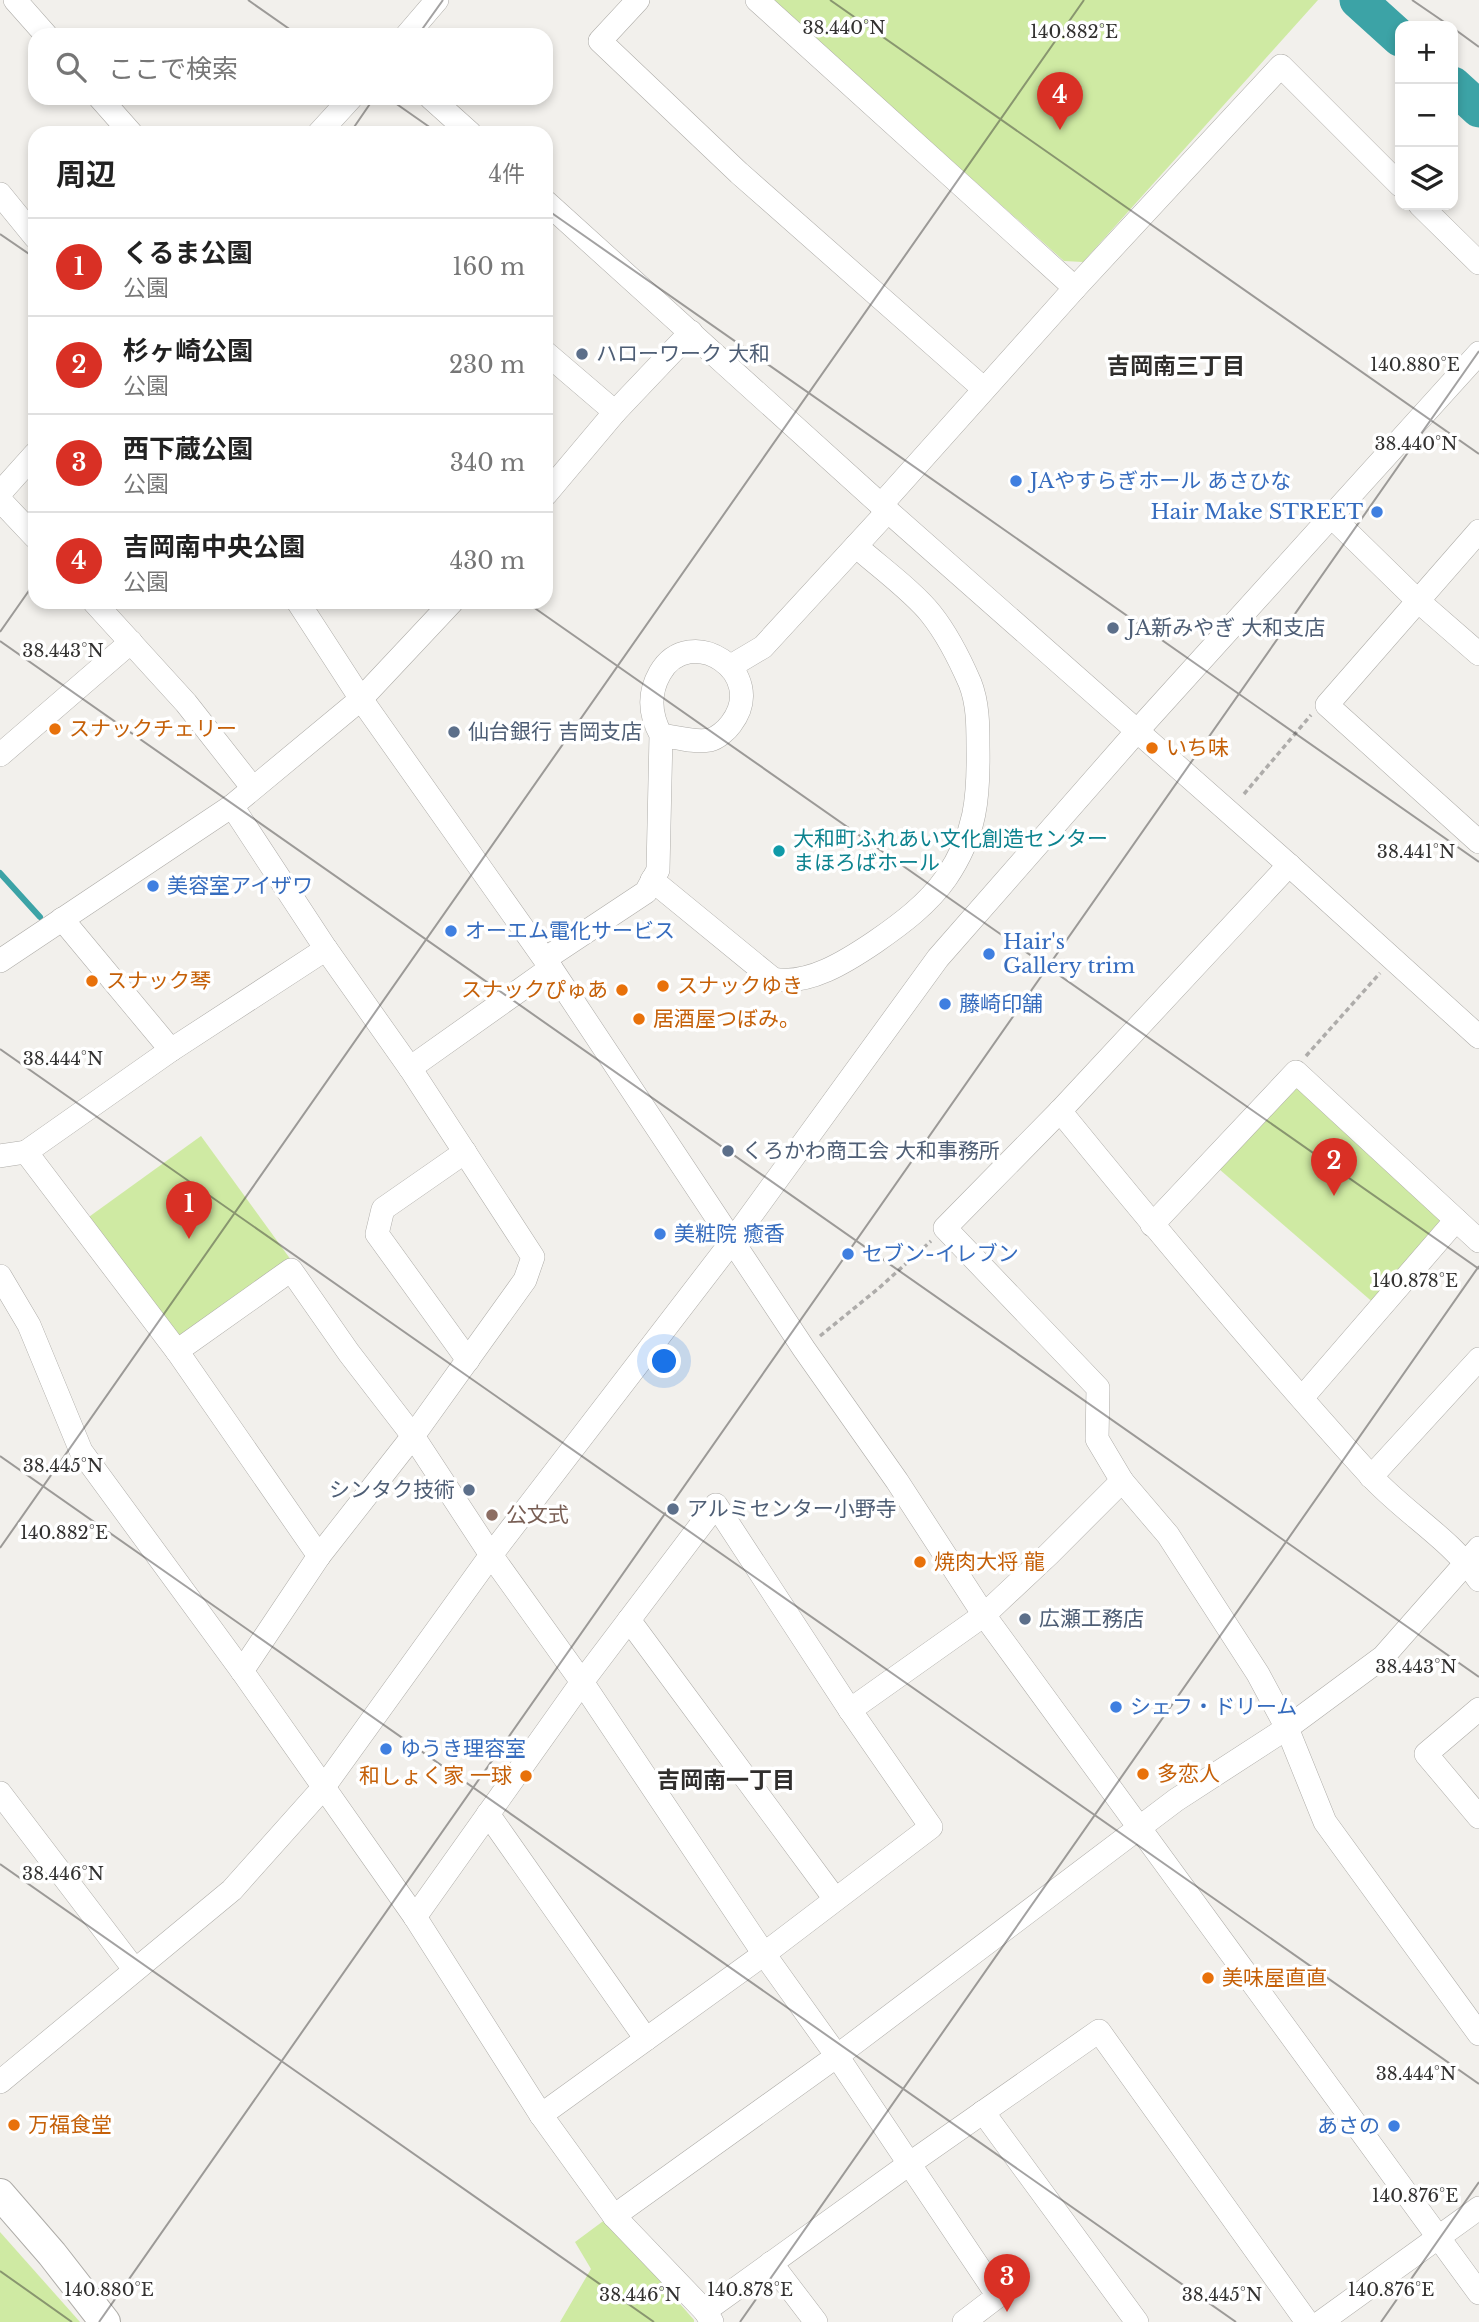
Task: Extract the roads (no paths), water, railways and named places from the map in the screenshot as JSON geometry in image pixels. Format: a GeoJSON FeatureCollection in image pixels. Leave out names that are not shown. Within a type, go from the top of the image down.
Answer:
{"type":"FeatureCollection","features":[{"type":"Feature","properties":{"kind":"main road"},"geometry":{"type":"LineString","coordinates":[[0,2194],[52,2254],[105,2322]]}},
{"type":"Feature","properties":{"kind":"street"},"geometry":{"type":"LineString","coordinates":[[15,0],[40,28]]}},
{"type":"Feature","properties":{"kind":"street"},"geometry":{"type":"LineString","coordinates":[[413,28],[437,0]]}},
{"type":"Feature","properties":{"kind":"street"},"geometry":{"type":"LineString","coordinates":[[638,0],[600,41],[739,173],[984,389]]}},
{"type":"Feature","properties":{"kind":"street"},"geometry":{"type":"LineString","coordinates":[[757,0],[1075,288]]}},
{"type":"Feature","properties":{"kind":"street"},"geometry":{"type":"LineString","coordinates":[[731,666],[763,647],[856,546],[984,389],[1281,66],[1395,180]]}},
{"type":"Feature","properties":{"kind":"street"},"geometry":{"type":"LineString","coordinates":[[106,105],[125,126]]}},
{"type":"Feature","properties":{"kind":"street"},"geometry":{"type":"LineString","coordinates":[[325,126],[345,105]]}},
{"type":"Feature","properties":{"kind":"street"},"geometry":{"type":"LineString","coordinates":[[439,105],[462,126]]}},
{"type":"Feature","properties":{"kind":"street"},"geometry":{"type":"LineString","coordinates":[[0,194],[28,228]]}},
{"type":"Feature","properties":{"kind":"street"},"geometry":{"type":"LineString","coordinates":[[553,208],[1479,1037]]}},
{"type":"Feature","properties":{"kind":"street"},"geometry":{"type":"LineString","coordinates":[[1425,210],[1479,263]]}},
{"type":"Feature","properties":{"kind":"street"},"geometry":{"type":"LineString","coordinates":[[553,486],[615,412],[691,332]]}},
{"type":"Feature","properties":{"kind":"street"},"geometry":{"type":"LineString","coordinates":[[0,2082],[232,1889],[323,1788],[491,1555],[733,1240],[938,958],[1138,730],[1479,353]]}},
{"type":"Feature","properties":{"kind":"street"},"geometry":{"type":"LineString","coordinates":[[553,359],[615,412]]}},
{"type":"Feature","properties":{"kind":"street"},"geometry":{"type":"LineString","coordinates":[[0,493],[28,462]]}},
{"type":"Feature","properties":{"kind":"street"},"geometry":{"type":"LineString","coordinates":[[0,500],[28,530]]}},
{"type":"Feature","properties":{"kind":"street"},"geometry":{"type":"LineString","coordinates":[[1332,517],[1417,600],[1479,654]]}},
{"type":"Feature","properties":{"kind":"street"},"geometry":{"type":"LineString","coordinates":[[1479,531],[1327,705],[1479,842]]}},
{"type":"Feature","properties":{"kind":"street"},"geometry":{"type":"LineString","coordinates":[[652,880],[773,978],[786,981],[813,976],[855,956],[918,910],[945,879],[964,845],[978,802],[978,720],[971,685],[952,646],[930,612],[856,546]]}},
{"type":"Feature","properties":{"kind":"street"},"geometry":{"type":"LineString","coordinates":[[100,609],[186,703],[252,788]]}},
{"type":"Feature","properties":{"kind":"street"},"geometry":{"type":"LineString","coordinates":[[303,609],[361,699],[548,963],[804,1349],[897,1481],[984,1615],[1479,2293]]}},
{"type":"Feature","properties":{"kind":"street"},"geometry":{"type":"LineString","coordinates":[[0,961],[232,806],[361,699],[445,609]]}},
{"type":"Feature","properties":{"kind":"street"},"geometry":{"type":"LineString","coordinates":[[0,755],[131,642]]}},
{"type":"Feature","properties":{"kind":"street"},"geometry":{"type":"LineString","coordinates":[[410,1068],[646,892],[658,870],[661,735],[653,720],[652,699],[656,681],[664,666],[682,653],[697,651],[716,656],[731,666],[740,682],[742,700],[738,715],[727,730],[712,740],[698,741],[661,735]]}},
{"type":"Feature","properties":{"kind":"street"},"geometry":{"type":"LineString","coordinates":[[232,806],[326,949],[410,1068],[533,1257],[525,1280],[413,1436],[319,1556],[242,1671]]}},
{"type":"Feature","properties":{"kind":"street"},"geometry":{"type":"LineString","coordinates":[[1289,865],[1060,1111],[945,1228],[1098,1388],[1097,1439],[1122,1480],[1168,1535],[1258,1674],[1287,1728],[1325,1822],[1479,2034]]}},
{"type":"Feature","properties":{"kind":"street"},"geometry":{"type":"LineString","coordinates":[[62,919],[171,1050]]}},
{"type":"Feature","properties":{"kind":"street"},"geometry":{"type":"LineString","coordinates":[[0,1156],[26,1152],[171,1050],[326,949]]}},
{"type":"Feature","properties":{"kind":"street"},"geometry":{"type":"LineString","coordinates":[[1152,1225],[1296,1072],[1479,1241]]}},
{"type":"Feature","properties":{"kind":"street"},"geometry":{"type":"LineString","coordinates":[[614,2216],[837,2056],[1176,1800],[1287,1728],[1383,1657],[1475,1563],[1371,1477],[1152,1225],[1060,1111]]}},
{"type":"Feature","properties":{"kind":"street"},"geometry":{"type":"LineString","coordinates":[[26,1152],[177,1351],[319,1556]]}},
{"type":"Feature","properties":{"kind":"street"},"geometry":{"type":"LineString","coordinates":[[465,1152],[383,1209],[377,1234],[468,1360]]}},
{"type":"Feature","properties":{"kind":"street"},"geometry":{"type":"LineString","coordinates":[[1302,1398],[1456,1220]]}},
{"type":"Feature","properties":{"kind":"street"},"geometry":{"type":"LineString","coordinates":[[177,1351],[291,1270],[349,1353],[413,1436],[491,1555],[582,1682],[998,2296],[964,2322]]}},
{"type":"Feature","properties":{"kind":"street"},"geometry":{"type":"LineString","coordinates":[[0,1276],[29,1325],[81,1451],[242,1671],[415,1917],[541,2115],[614,2216],[708,2316],[771,2263],[1099,2031],[1307,2322]]}},
{"type":"Feature","properties":{"kind":"street"},"geometry":{"type":"LineString","coordinates":[[1371,1477],[1479,1359]]}},
{"type":"Feature","properties":{"kind":"street"},"geometry":{"type":"LineString","coordinates":[[850,1710],[984,1615],[1049,1555],[1122,1480]]}},
{"type":"Feature","properties":{"kind":"street"},"geometry":{"type":"LineString","coordinates":[[415,1917],[582,1682],[716,1505],[850,1710],[931,1827],[764,1954],[541,2115]]}},
{"type":"Feature","properties":{"kind":"street"},"geometry":{"type":"LineString","coordinates":[[629,1620],[835,1899]]}},
{"type":"Feature","properties":{"kind":"street"},"geometry":{"type":"LineString","coordinates":[[1479,1709],[1426,1754],[1479,1817]]}},
{"type":"Feature","properties":{"kind":"street"},"geometry":{"type":"LineString","coordinates":[[4,1807],[134,1969]]}},
{"type":"Feature","properties":{"kind":"street"},"geometry":{"type":"LineString","coordinates":[[488,1814],[646,2039]]}},
{"type":"Feature","properties":{"kind":"street"},"geometry":{"type":"LineString","coordinates":[[983,2112],[1137,2322]]}},
{"type":"Feature","properties":{"kind":"street"},"geometry":{"type":"LineString","coordinates":[[1321,2322],[1479,2208]]}},
{"type":"Feature","properties":{"kind":"street"},"geometry":{"type":"LineString","coordinates":[[771,2263],[816,2322]]}},
{"type":"Feature","properties":{"kind":"waterway"},"geometry":{"type":"LineString","coordinates":[[1358,0],[1395,33]]}},
{"type":"Feature","properties":{"kind":"waterway"},"geometry":{"type":"LineString","coordinates":[[1458,90],[1479,109]]}},
{"type":"Feature","properties":{"kind":"waterway"},"geometry":{"type":"LineString","coordinates":[[0,873],[40,917]]}},
{"type":"Feature","properties":{"kind":"place","name":"吉岡南中央公園"},"geometry":{"type":"Point","coordinates":[1060,130]}},
{"type":"Feature","properties":{"kind":"place","name":"ハローワーク 大和"},"geometry":{"type":"Point","coordinates":[582,354]}},
{"type":"Feature","properties":{"kind":"place","name":"JAやすらぎホール あさひな"},"geometry":{"type":"Point","coordinates":[1016,481]}},
{"type":"Feature","properties":{"kind":"place","name":"Hair Make STREET"},"geometry":{"type":"Point","coordinates":[1377,512]}},
{"type":"Feature","properties":{"kind":"place","name":"JA新みやぎ 大和支店"},"geometry":{"type":"Point","coordinates":[1113,628]}},
{"type":"Feature","properties":{"kind":"place","name":"スナックチェリー"},"geometry":{"type":"Point","coordinates":[55,729]}},
{"type":"Feature","properties":{"kind":"place","name":"仙台銀行 吉岡支店"},"geometry":{"type":"Point","coordinates":[454,732]}},
{"type":"Feature","properties":{"kind":"place","name":"いち味"},"geometry":{"type":"Point","coordinates":[1152,748]}},
{"type":"Feature","properties":{"kind":"place","name":"大和町ふれあい文化創造センター まほろばホール"},"geometry":{"type":"Point","coordinates":[779,851]}},
{"type":"Feature","properties":{"kind":"place","name":"美容室アイザワ"},"geometry":{"type":"Point","coordinates":[153,886]}},
{"type":"Feature","properties":{"kind":"place","name":"オーエム電化サービス"},"geometry":{"type":"Point","coordinates":[451,931]}},
{"type":"Feature","properties":{"kind":"place","name":"Hair's Gallery trim"},"geometry":{"type":"Point","coordinates":[989,954]}},
{"type":"Feature","properties":{"kind":"place","name":"スナック琴"},"geometry":{"type":"Point","coordinates":[92,981]}},
{"type":"Feature","properties":{"kind":"place","name":"スナックゆき"},"geometry":{"type":"Point","coordinates":[663,986]}},
{"type":"Feature","properties":{"kind":"place","name":"スナックぴゅあ"},"geometry":{"type":"Point","coordinates":[622,990]}},
{"type":"Feature","properties":{"kind":"place","name":"藤崎印舗"},"geometry":{"type":"Point","coordinates":[945,1004]}},
{"type":"Feature","properties":{"kind":"place","name":"居酒屋つぼみ。"},"geometry":{"type":"Point","coordinates":[639,1019]}},
{"type":"Feature","properties":{"kind":"place","name":"くろかわ商工会 大和事務所"},"geometry":{"type":"Point","coordinates":[728,1151]}},
{"type":"Feature","properties":{"kind":"place","name":"杉ヶ崎公園"},"geometry":{"type":"Point","coordinates":[1334,1196]}},
{"type":"Feature","properties":{"kind":"place","name":"美粧院 癒香"},"geometry":{"type":"Point","coordinates":[660,1234]}},
{"type":"Feature","properties":{"kind":"place","name":"くるま公園"},"geometry":{"type":"Point","coordinates":[189,1239]}},
{"type":"Feature","properties":{"kind":"place","name":"セブン-イレブン"},"geometry":{"type":"Point","coordinates":[848,1254]}},
{"type":"Feature","properties":{"kind":"place","name":"シンタク技術"},"geometry":{"type":"Point","coordinates":[469,1490]}},
{"type":"Feature","properties":{"kind":"place","name":"アルミセンター小野寺"},"geometry":{"type":"Point","coordinates":[673,1509]}},
{"type":"Feature","properties":{"kind":"place","name":"公文式"},"geometry":{"type":"Point","coordinates":[492,1515]}},
{"type":"Feature","properties":{"kind":"place","name":"焼肉大将 龍"},"geometry":{"type":"Point","coordinates":[920,1562]}},
{"type":"Feature","properties":{"kind":"place","name":"広瀬工務店"},"geometry":{"type":"Point","coordinates":[1025,1619]}},
{"type":"Feature","properties":{"kind":"place","name":"シェフ・ドリーム"},"geometry":{"type":"Point","coordinates":[1116,1707]}},
{"type":"Feature","properties":{"kind":"place","name":"ゆうき理容室"},"geometry":{"type":"Point","coordinates":[386,1749]}},
{"type":"Feature","properties":{"kind":"place","name":"多恋人"},"geometry":{"type":"Point","coordinates":[1143,1774]}},
{"type":"Feature","properties":{"kind":"place","name":"和しょく家 一球"},"geometry":{"type":"Point","coordinates":[526,1776]}},
{"type":"Feature","properties":{"kind":"place","name":"美味屋直直"},"geometry":{"type":"Point","coordinates":[1208,1978]}},
{"type":"Feature","properties":{"kind":"place","name":"万福食堂"},"geometry":{"type":"Point","coordinates":[14,2125]}},
{"type":"Feature","properties":{"kind":"place","name":"あさの"},"geometry":{"type":"Point","coordinates":[1394,2126]}},
{"type":"Feature","properties":{"kind":"place","name":"西下蔵公園"},"geometry":{"type":"Point","coordinates":[1007,2312]}},
{"type":"Feature","properties":{"kind":"district","name":"吉岡南三丁目"},"geometry":{"type":"Point","coordinates":[1176,366]}},
{"type":"Feature","properties":{"kind":"district","name":"吉岡南一丁目"},"geometry":{"type":"Point","coordinates":[726,1780]}}]}
